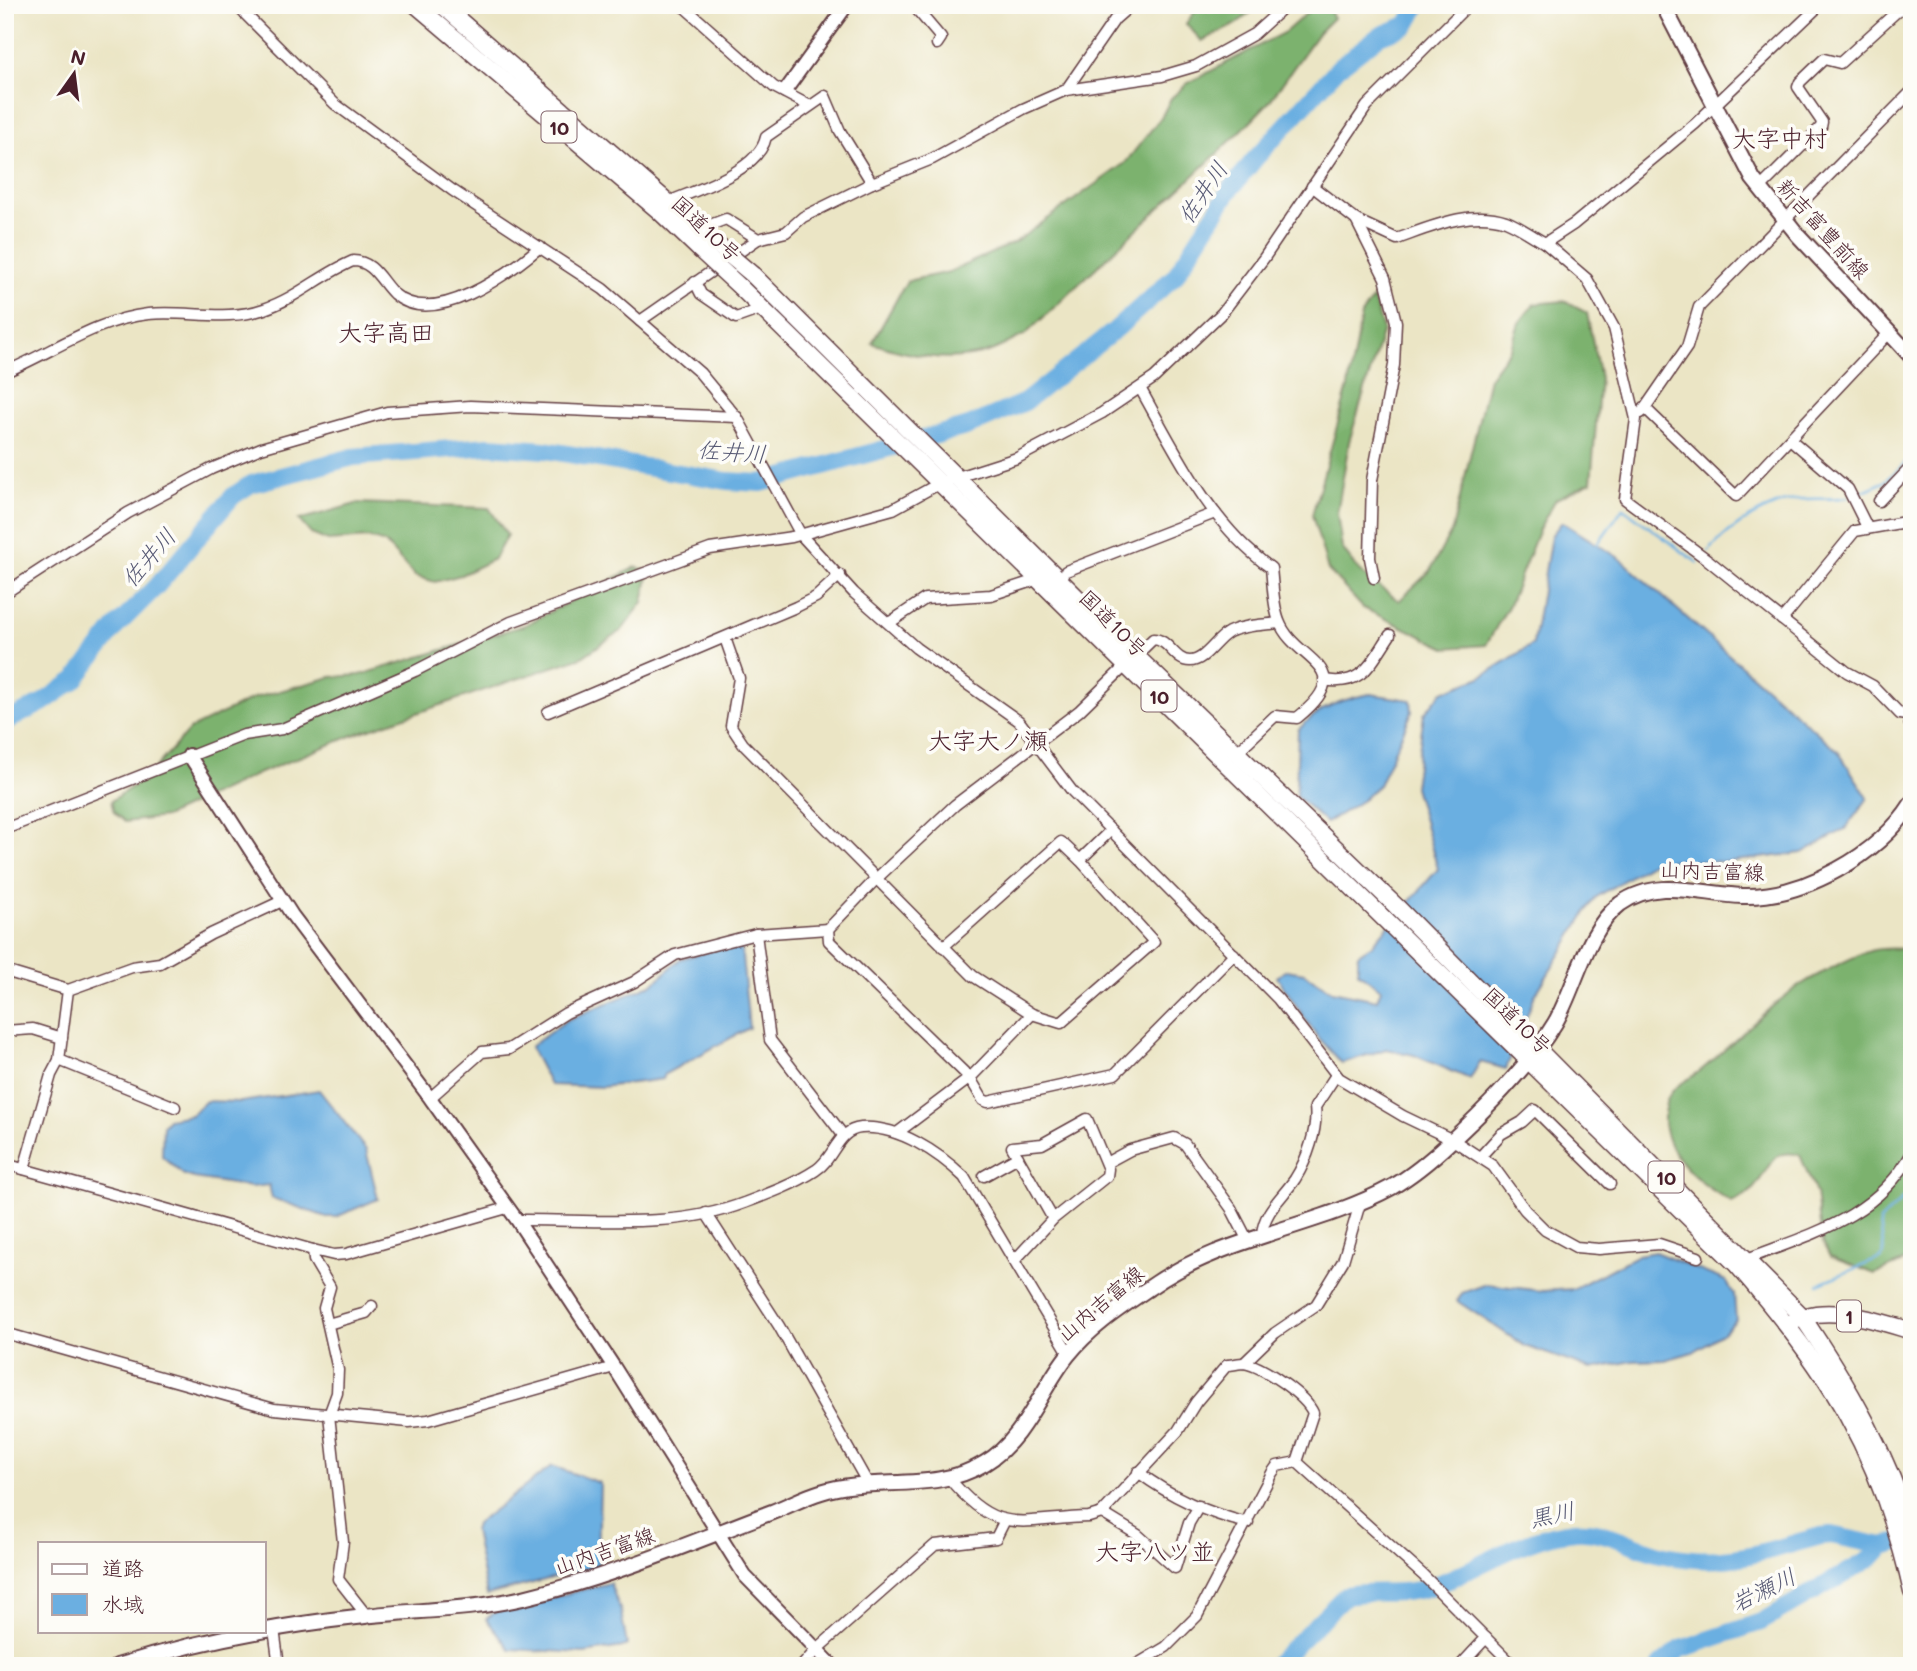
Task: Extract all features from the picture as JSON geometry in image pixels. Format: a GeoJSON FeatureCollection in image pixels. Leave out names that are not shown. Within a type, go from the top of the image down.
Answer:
{"type":"FeatureCollection","features":[{"type":"Feature","properties":{"kind":"main road","name":"国道10号"},"geometry":{"type":"LineString","coordinates":[[416,5],[659,211],[753,275],[939,473],[1390,912]]}},
{"type":"Feature","properties":{"kind":"main road","name":"国道10号"},"geometry":{"type":"LineString","coordinates":[[442,5],[667,202],[702,239],[739,286],[870,401]]}},
{"type":"Feature","properties":{"kind":"main road","name":"新吉富豊前線"},"geometry":{"type":"LineString","coordinates":[[1663,5],[1676,25],[1714,105],[1760,188],[1912,356]]}},
{"type":"Feature","properties":{"kind":"main road","name":"国道10号"},"geometry":{"type":"LineString","coordinates":[[939,473],[959,477],[1131,660],[1236,753],[1736,1264],[1795,1320]]}},
{"type":"Feature","properties":{"kind":"main road"},"geometry":{"type":"LineString","coordinates":[[1911,720],[1912,695]]}},
{"type":"Feature","properties":{"kind":"main road","name":"山内吉富線"},"geometry":{"type":"LineString","coordinates":[[266,1631],[367,1616],[448,1610],[520,1598],[594,1579],[819,1492],[867,1482],[925,1482],[949,1478],[985,1463],[1007,1446],[1069,1353],[1095,1328],[1156,1282],[1247,1239],[1361,1200],[1401,1181],[1453,1140],[1562,1009],[1597,930],[1613,909],[1640,891],[1662,887],[1748,896],[1814,882],[1866,849],[1901,819],[1912,803]]}},
{"type":"Feature","properties":{"kind":"main road","name":"国道10号"},"geometry":{"type":"LineString","coordinates":[[1528,1051],[1746,1259],[1795,1320]]}},
{"type":"Feature","properties":{"kind":"main road","name":"1"},"geometry":{"type":"LineString","coordinates":[[1795,1320],[1832,1314],[1912,1331]]}},
{"type":"Feature","properties":{"kind":"main road","name":"10"},"geometry":{"type":"LineString","coordinates":[[1795,1320],[1841,1374],[1864,1416],[1898,1514],[1912,1592]]}},
{"type":"Feature","properties":{"kind":"main road","name":"10"},"geometry":{"type":"LineString","coordinates":[[1898,1514],[1912,1535]]}},
{"type":"Feature","properties":{"kind":"main road","name":"山内吉富線"},"geometry":{"type":"LineString","coordinates":[[117,1666],[261,1632]]}},
{"type":"Feature","properties":{"kind":"street"},"geometry":{"type":"LineString","coordinates":[[236,5],[325,96],[452,190],[603,289],[700,373],[737,417],[802,535],[871,610],[915,648],[1019,721],[1072,791],[1278,999],[1336,1075],[1403,1116],[1453,1140],[1493,1166],[1525,1210],[1545,1230],[1576,1247],[1599,1249],[1659,1244],[1698,1257]]}},
{"type":"Feature","properties":{"kind":"street"},"geometry":{"type":"LineString","coordinates":[[682,5],[774,87],[808,106]]}},
{"type":"Feature","properties":{"kind":"street"},"geometry":{"type":"LineString","coordinates":[[785,91],[847,5]]}},
{"type":"Feature","properties":{"kind":"street"},"geometry":{"type":"LineString","coordinates":[[913,5],[941,38],[937,44]]}},
{"type":"Feature","properties":{"kind":"street"},"geometry":{"type":"LineString","coordinates":[[1066,90],[1115,19],[1131,5]]}},
{"type":"Feature","properties":{"kind":"street"},"geometry":{"type":"LineString","coordinates":[[640,321],[758,239],[786,232],[803,217],[872,183],[932,159],[997,122],[1066,90],[1162,76],[1196,66],[1254,34],[1286,5]]}},
{"type":"Feature","properties":{"kind":"street"},"geometry":{"type":"LineString","coordinates":[[959,477],[1017,458],[1082,424],[1140,388],[1171,364],[1222,313],[1264,258],[1367,106],[1468,5]]}},
{"type":"Feature","properties":{"kind":"street"},"geometry":{"type":"LineString","coordinates":[[1545,243],[1574,224],[1655,158],[1820,5]]}},
{"type":"Feature","properties":{"kind":"street"},"geometry":{"type":"LineString","coordinates":[[1760,188],[1821,127],[1822,122],[1798,87],[1800,82],[1824,59],[1840,63],[1904,5]]}},
{"type":"Feature","properties":{"kind":"street"},"geometry":{"type":"LineString","coordinates":[[1636,419],[1686,347],[1699,307],[1912,91]]}},
{"type":"Feature","properties":{"kind":"street"},"geometry":{"type":"LineString","coordinates":[[667,202],[733,172],[764,145],[765,137],[825,96],[840,131],[872,183]]}},
{"type":"Feature","properties":{"kind":"street"},"geometry":{"type":"LineString","coordinates":[[1312,186],[1356,220],[1398,239],[1445,221],[1475,218],[1505,221],[1545,243],[1587,279],[1614,328],[1636,419],[1625,499],[1847,672],[1873,686],[1900,714],[1911,720]]}},
{"type":"Feature","properties":{"kind":"street"},"geometry":{"type":"LineString","coordinates":[[702,239],[726,219],[758,239]]}},
{"type":"Feature","properties":{"kind":"street"},"geometry":{"type":"LineString","coordinates":[[1356,220],[1388,286],[1396,322],[1394,365],[1372,480],[1370,558],[1374,578]]}},
{"type":"Feature","properties":{"kind":"street"},"geometry":{"type":"LineString","coordinates":[[5,372],[79,334],[123,319],[159,313],[242,316],[264,309],[353,261],[368,265],[406,302],[421,307],[438,305],[483,286],[540,247]]}},
{"type":"Feature","properties":{"kind":"street"},"geometry":{"type":"LineString","coordinates":[[695,282],[701,294],[736,318],[764,307]]}},
{"type":"Feature","properties":{"kind":"street"},"geometry":{"type":"LineString","coordinates":[[1644,408],[1736,496],[1890,332]]}},
{"type":"Feature","properties":{"kind":"street"},"geometry":{"type":"LineString","coordinates":[[1140,388],[1214,513],[1254,556],[1270,568],[1279,623],[1321,666],[1324,680],[1316,702],[1297,718],[1275,716],[1236,753]]}},
{"type":"Feature","properties":{"kind":"street"},"geometry":{"type":"LineString","coordinates":[[5,593],[138,507],[211,469],[261,448],[387,412],[470,406],[737,417]]}},
{"type":"Feature","properties":{"kind":"street"},"geometry":{"type":"LineString","coordinates":[[1790,439],[1847,489],[1867,527]]}},
{"type":"Feature","properties":{"kind":"street"},"geometry":{"type":"LineString","coordinates":[[1879,500],[1912,466]]}},
{"type":"Feature","properties":{"kind":"street"},"geometry":{"type":"LineString","coordinates":[[5,830],[189,755],[244,735],[294,724],[437,660],[490,631],[608,586],[723,546],[802,535],[893,509],[939,473]]}},
{"type":"Feature","properties":{"kind":"street"},"geometry":{"type":"LineString","coordinates":[[1066,571],[1214,513]]}},
{"type":"Feature","properties":{"kind":"street"},"geometry":{"type":"LineString","coordinates":[[1782,620],[1855,531],[1905,522],[1912,526]]}},
{"type":"Feature","properties":{"kind":"street"},"geometry":{"type":"LineString","coordinates":[[548,712],[816,597],[840,575]]}},
{"type":"Feature","properties":{"kind":"street"},"geometry":{"type":"LineString","coordinates":[[889,623],[925,599],[991,595],[1030,582]]}},
{"type":"Feature","properties":{"kind":"street"},"geometry":{"type":"LineString","coordinates":[[430,1098],[482,1052],[509,1049],[566,1013],[634,982],[675,955],[756,934],[828,929],[876,879],[955,805],[1079,711],[1156,638],[1183,660],[1192,661],[1233,630],[1279,623]]}},
{"type":"Feature","properties":{"kind":"street"},"geometry":{"type":"LineString","coordinates":[[1324,680],[1341,683],[1363,675],[1390,635]]}},
{"type":"Feature","properties":{"kind":"street"},"geometry":{"type":"LineString","coordinates":[[725,638],[738,678],[731,726],[735,734],[779,783],[943,947],[979,981],[1032,1014],[1061,1023],[1154,942],[1061,842],[943,947]]}},
{"type":"Feature","properties":{"kind":"street"},"geometry":{"type":"LineString","coordinates":[[189,755],[282,901],[430,1098],[517,1220],[614,1367],[744,1576],[833,1666]]}},
{"type":"Feature","properties":{"kind":"street"},"geometry":{"type":"LineString","coordinates":[[1080,860],[1111,830]]}},
{"type":"Feature","properties":{"kind":"street"},"geometry":{"type":"LineString","coordinates":[[5,971],[68,990],[132,967],[160,963],[211,934],[282,901]]}},
{"type":"Feature","properties":{"kind":"street"},"geometry":{"type":"LineString","coordinates":[[828,929],[829,941],[970,1079],[983,1100],[988,1102],[1115,1074],[1234,954]]}},
{"type":"Feature","properties":{"kind":"street"},"geometry":{"type":"LineString","coordinates":[[756,934],[770,1040],[843,1135]]}},
{"type":"Feature","properties":{"kind":"street"},"geometry":{"type":"LineString","coordinates":[[24,1169],[59,1060],[68,990]]}},
{"type":"Feature","properties":{"kind":"street"},"geometry":{"type":"LineString","coordinates":[[897,1133],[970,1079],[1032,1014]]}},
{"type":"Feature","properties":{"kind":"street"},"geometry":{"type":"LineString","coordinates":[[5,1031],[33,1029],[62,1038]]}},
{"type":"Feature","properties":{"kind":"street"},"geometry":{"type":"LineString","coordinates":[[59,1060],[175,1107]]}},
{"type":"Feature","properties":{"kind":"street"},"geometry":{"type":"LineString","coordinates":[[1262,1234],[1264,1219],[1296,1177],[1317,1124],[1315,1107],[1336,1075]]}},
{"type":"Feature","properties":{"kind":"street"},"geometry":{"type":"LineString","coordinates":[[1480,1157],[1501,1134],[1522,1122],[1535,1110],[1610,1184]]}},
{"type":"Feature","properties":{"kind":"street"},"geometry":{"type":"LineString","coordinates":[[1014,1261],[1053,1219],[1107,1176],[1106,1163],[1087,1119],[1042,1144],[1012,1147],[1053,1219]]}},
{"type":"Feature","properties":{"kind":"street"},"geometry":{"type":"LineString","coordinates":[[517,1220],[650,1219],[706,1213],[741,1204],[819,1169],[843,1135],[857,1128],[897,1133],[950,1163],[964,1177],[1069,1353]]}},
{"type":"Feature","properties":{"kind":"street"},"geometry":{"type":"LineString","coordinates":[[1106,1163],[1130,1150],[1174,1138],[1185,1144],[1231,1208],[1247,1239]]}},
{"type":"Feature","properties":{"kind":"street"},"geometry":{"type":"LineString","coordinates":[[1746,1259],[1848,1219],[1892,1183],[1912,1153]]}},
{"type":"Feature","properties":{"kind":"street"},"geometry":{"type":"LineString","coordinates":[[984,1176],[1018,1157]]}},
{"type":"Feature","properties":{"kind":"street"},"geometry":{"type":"LineString","coordinates":[[5,1164],[334,1255],[346,1254],[508,1208]]}},
{"type":"Feature","properties":{"kind":"street"},"geometry":{"type":"LineString","coordinates":[[1244,1363],[1275,1334],[1316,1305],[1343,1261],[1361,1200]]}},
{"type":"Feature","properties":{"kind":"street"},"geometry":{"type":"LineString","coordinates":[[706,1213],[779,1326],[867,1482]]}},
{"type":"Feature","properties":{"kind":"street"},"geometry":{"type":"LineString","coordinates":[[313,1251],[314,1260],[330,1287],[324,1308],[338,1370],[337,1393],[329,1415],[342,1542],[338,1579],[367,1616]]}},
{"type":"Feature","properties":{"kind":"street"},"geometry":{"type":"LineString","coordinates":[[328,1324],[366,1313],[372,1306]]}},
{"type":"Feature","properties":{"kind":"street"},"geometry":{"type":"LineString","coordinates":[[5,1334],[274,1409],[408,1423],[428,1420],[614,1367]]}},
{"type":"Feature","properties":{"kind":"street"},"geometry":{"type":"LineString","coordinates":[[949,1478],[976,1507],[1004,1522],[1089,1517],[1102,1513],[1178,1431],[1196,1402],[1227,1365],[1244,1363],[1274,1377],[1309,1404],[1313,1413],[1297,1462]]}},
{"type":"Feature","properties":{"kind":"street"},"geometry":{"type":"LineString","coordinates":[[1134,1666],[1166,1647],[1197,1616],[1219,1570],[1248,1523],[1277,1466],[1297,1462]]}},
{"type":"Feature","properties":{"kind":"street"},"geometry":{"type":"LineString","coordinates":[[1297,1462],[1423,1575],[1514,1666]]}},
{"type":"Feature","properties":{"kind":"street"},"geometry":{"type":"LineString","coordinates":[[1138,1472],[1159,1488],[1227,1518],[1248,1523]]}},
{"type":"Feature","properties":{"kind":"street"},"geometry":{"type":"LineString","coordinates":[[1102,1513],[1138,1535],[1175,1568],[1189,1523],[1199,1506]]}},
{"type":"Feature","properties":{"kind":"street"},"geometry":{"type":"LineString","coordinates":[[802,1666],[816,1650],[934,1545],[996,1538],[1004,1522]]}},
{"type":"Feature","properties":{"kind":"street"},"geometry":{"type":"LineString","coordinates":[[274,1629],[279,1666]]}},
{"type":"Feature","properties":{"kind":"street"},"geometry":{"type":"LineString","coordinates":[[1461,1666],[1486,1638]]}},
{"type":"Feature","properties":{"kind":"green space"},"geometry":{"type":"Polygon","coordinates":[[[1199,5],[1261,5],[1233,26],[1202,41],[1186,24],[1199,5]]]}},
{"type":"Feature","properties":{"kind":"green space"},"geometry":{"type":"Polygon","coordinates":[[[1316,5],[1329,5],[1333,18],[1319,32],[1269,102],[1026,334],[991,351],[946,358],[900,352],[872,343],[907,281],[949,272],[1014,243],[1125,163],[1162,116],[1171,98],[1188,83],[1285,32],[1316,5]]]}},
{"type":"Feature","properties":{"kind":"green space"},"geometry":{"type":"Polygon","coordinates":[[[1373,298],[1383,330],[1349,442],[1337,513],[1342,548],[1360,572],[1399,601],[1430,571],[1452,530],[1489,378],[1511,348],[1519,323],[1534,304],[1564,301],[1587,313],[1600,378],[1591,482],[1556,499],[1540,527],[1509,605],[1486,645],[1446,648],[1363,608],[1328,570],[1312,515],[1348,387],[1361,315],[1373,298]]]}},
{"type":"Feature","properties":{"kind":"green space"},"geometry":{"type":"Polygon","coordinates":[[[359,503],[489,508],[507,535],[494,559],[461,575],[435,582],[415,576],[385,543],[369,538],[328,541],[311,534],[299,520],[359,503]]]}},
{"type":"Feature","properties":{"kind":"green space"},"geometry":{"type":"Polygon","coordinates":[[[636,567],[645,570],[648,577],[643,602],[622,630],[582,657],[361,732],[260,773],[165,817],[125,822],[114,812],[111,801],[148,776],[190,729],[254,698],[331,677],[360,675],[525,625],[636,567]]]}},
{"type":"Feature","properties":{"kind":"green space"},"geometry":{"type":"Polygon","coordinates":[[[1912,949],[1912,1258],[1875,1274],[1830,1257],[1822,1241],[1816,1193],[1800,1155],[1789,1153],[1775,1158],[1750,1192],[1732,1202],[1705,1185],[1681,1162],[1666,1135],[1664,1119],[1668,1097],[1676,1088],[1700,1071],[1775,1004],[1802,984],[1868,952],[1912,949]]]}},
{"type":"Feature","properties":{"kind":"water"},"geometry":{"type":"Polygon","coordinates":[[[1562,522],[1619,558],[1838,751],[1868,798],[1845,829],[1802,853],[1727,862],[1675,860],[1652,863],[1595,898],[1534,997],[1506,1069],[1480,1062],[1470,1079],[1414,1055],[1386,1049],[1342,1063],[1317,1036],[1277,977],[1286,970],[1304,973],[1332,991],[1377,1000],[1381,989],[1358,972],[1358,954],[1372,945],[1438,869],[1414,787],[1424,714],[1442,692],[1481,677],[1533,644],[1551,536],[1562,522]]]}},
{"type":"Feature","properties":{"kind":"water"},"geometry":{"type":"Polygon","coordinates":[[[1370,694],[1411,700],[1412,712],[1380,783],[1364,799],[1326,823],[1296,796],[1298,730],[1331,706],[1370,694]]]}},
{"type":"Feature","properties":{"kind":"water"},"geometry":{"type":"Polygon","coordinates":[[[736,944],[741,946],[749,1028],[665,1074],[663,1079],[602,1087],[550,1085],[530,1047],[567,1020],[653,984],[680,959],[736,944]]]}},
{"type":"Feature","properties":{"kind":"water"},"geometry":{"type":"Polygon","coordinates":[[[319,1090],[366,1150],[378,1199],[336,1217],[326,1217],[272,1198],[269,1185],[251,1187],[184,1175],[162,1156],[163,1125],[168,1119],[191,1115],[206,1101],[241,1102],[319,1090]]]}},
{"type":"Feature","properties":{"kind":"water"},"geometry":{"type":"Polygon","coordinates":[[[1655,1252],[1726,1281],[1734,1294],[1736,1320],[1723,1333],[1693,1352],[1665,1360],[1633,1361],[1591,1369],[1525,1346],[1457,1301],[1462,1293],[1487,1284],[1542,1291],[1573,1289],[1638,1255],[1655,1252]]]}},
{"type":"Feature","properties":{"kind":"water"},"geometry":{"type":"Polygon","coordinates":[[[552,1466],[600,1483],[598,1566],[487,1595],[474,1531],[476,1524],[552,1466]]]}},
{"type":"Feature","properties":{"kind":"water"},"geometry":{"type":"Polygon","coordinates":[[[610,1583],[621,1612],[627,1645],[623,1647],[584,1653],[510,1649],[486,1619],[497,1611],[610,1583]]]}},
{"type":"Feature","properties":{"kind":"waterway","name":"佐井川"},"geometry":{"type":"LineString","coordinates":[[5,722],[42,703],[75,680],[116,627],[157,586],[233,496],[251,484],[353,457],[489,446],[545,450],[727,481],[761,483],[969,426],[1025,402],[1114,331],[1175,276],[1229,191],[1254,160],[1340,66],[1379,36],[1407,25],[1418,5]]}},
{"type":"Feature","properties":{"kind":"waterway"},"geometry":{"type":"LineString","coordinates":[[1854,495],[1884,482],[1912,457]]}},
{"type":"Feature","properties":{"kind":"waterway"},"geometry":{"type":"LineString","coordinates":[[1709,551],[1740,524],[1778,504],[1804,499],[1848,497]]}},
{"type":"Feature","properties":{"kind":"waterway"},"geometry":{"type":"LineString","coordinates":[[1596,546],[1623,508],[1698,563]]}},
{"type":"Feature","properties":{"kind":"waterway"},"geometry":{"type":"LineString","coordinates":[[1818,1284],[1881,1258],[1884,1254],[1880,1221],[1912,1190]]}},
{"type":"Feature","properties":{"kind":"waterway","name":"黒川"},"geometry":{"type":"LineString","coordinates":[[1274,1666],[1346,1595],[1420,1590],[1448,1580],[1518,1546],[1555,1534],[1574,1531],[1598,1533],[1665,1555],[1708,1560],[1745,1556],[1821,1536],[1831,1535],[1883,1546],[1912,1538]]}},
{"type":"Feature","properties":{"kind":"waterway","name":"岩瀬川"},"geometry":{"type":"LineString","coordinates":[[1660,1666],[1681,1649],[1761,1622],[1872,1558],[1883,1546]]}},
{"type":"Feature","properties":{"kind":"district","name":"大字中村"},"geometry":{"type":"Point","coordinates":[1780,137]}},
{"type":"Feature","properties":{"kind":"district","name":"大字高田"},"geometry":{"type":"Point","coordinates":[386,331]}},
{"type":"Feature","properties":{"kind":"district","name":"大字大ノ瀬"},"geometry":{"type":"Point","coordinates":[988,739]}},
{"type":"Feature","properties":{"kind":"district","name":"大字八ツ並"},"geometry":{"type":"Point","coordinates":[1155,1550]}}]}
